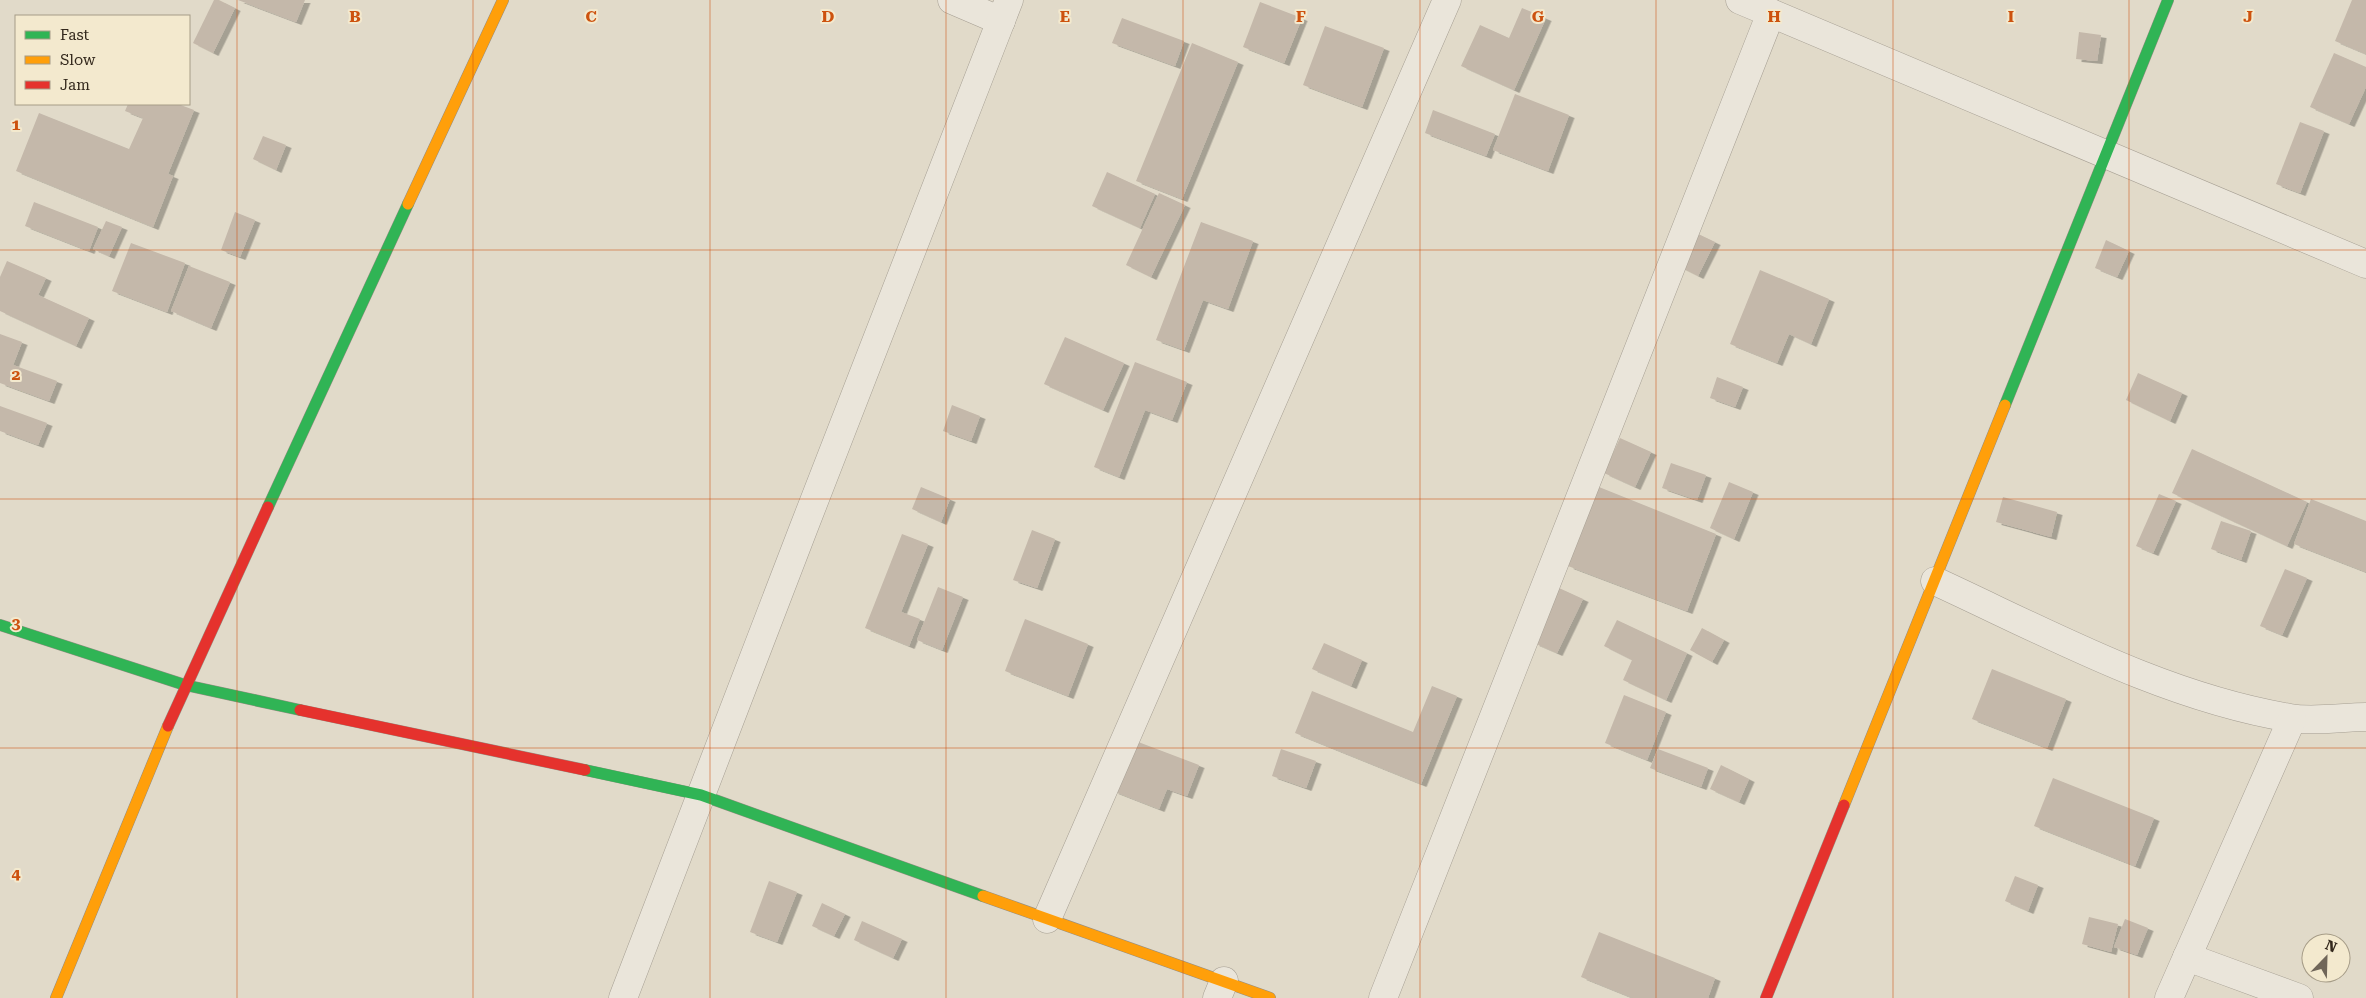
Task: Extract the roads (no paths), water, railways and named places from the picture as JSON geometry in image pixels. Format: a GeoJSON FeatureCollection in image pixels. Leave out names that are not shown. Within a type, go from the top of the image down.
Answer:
{"type":"FeatureCollection","features":[{"type":"Feature","properties":{"kind":"street"},"geometry":{"type":"LineString","coordinates":[[56,998],[185,685],[503,0]]}},
{"type":"Feature","properties":{"kind":"street"},"geometry":{"type":"LineString","coordinates":[[623,998],[1005,10],[952,0]]}},
{"type":"Feature","properties":{"kind":"street"},"geometry":{"type":"LineString","coordinates":[[1047,919],[1447,0]]}},
{"type":"Feature","properties":{"kind":"street"},"geometry":{"type":"LineString","coordinates":[[1740,0],[2366,264]]}},
{"type":"Feature","properties":{"kind":"street"},"geometry":{"type":"LineString","coordinates":[[1766,998],[2168,0]]}},
{"type":"Feature","properties":{"kind":"street"},"geometry":{"type":"LineString","coordinates":[[1383,998],[1771,13]]}},
{"type":"Feature","properties":{"kind":"street"},"geometry":{"type":"LineString","coordinates":[[1935,581],[2126,670],[2216,701],[2292,719],[2366,717]]}},
{"type":"Feature","properties":{"kind":"street"},"geometry":{"type":"LineString","coordinates":[[0,626],[185,685],[701,795],[1047,919],[1221,989],[1270,998]]}},
{"type":"Feature","properties":{"kind":"street"},"geometry":{"type":"LineString","coordinates":[[2169,998],[2292,719]]}},
{"type":"Feature","properties":{"kind":"street"},"geometry":{"type":"LineString","coordinates":[[2187,957],[2299,998]]}}]}
